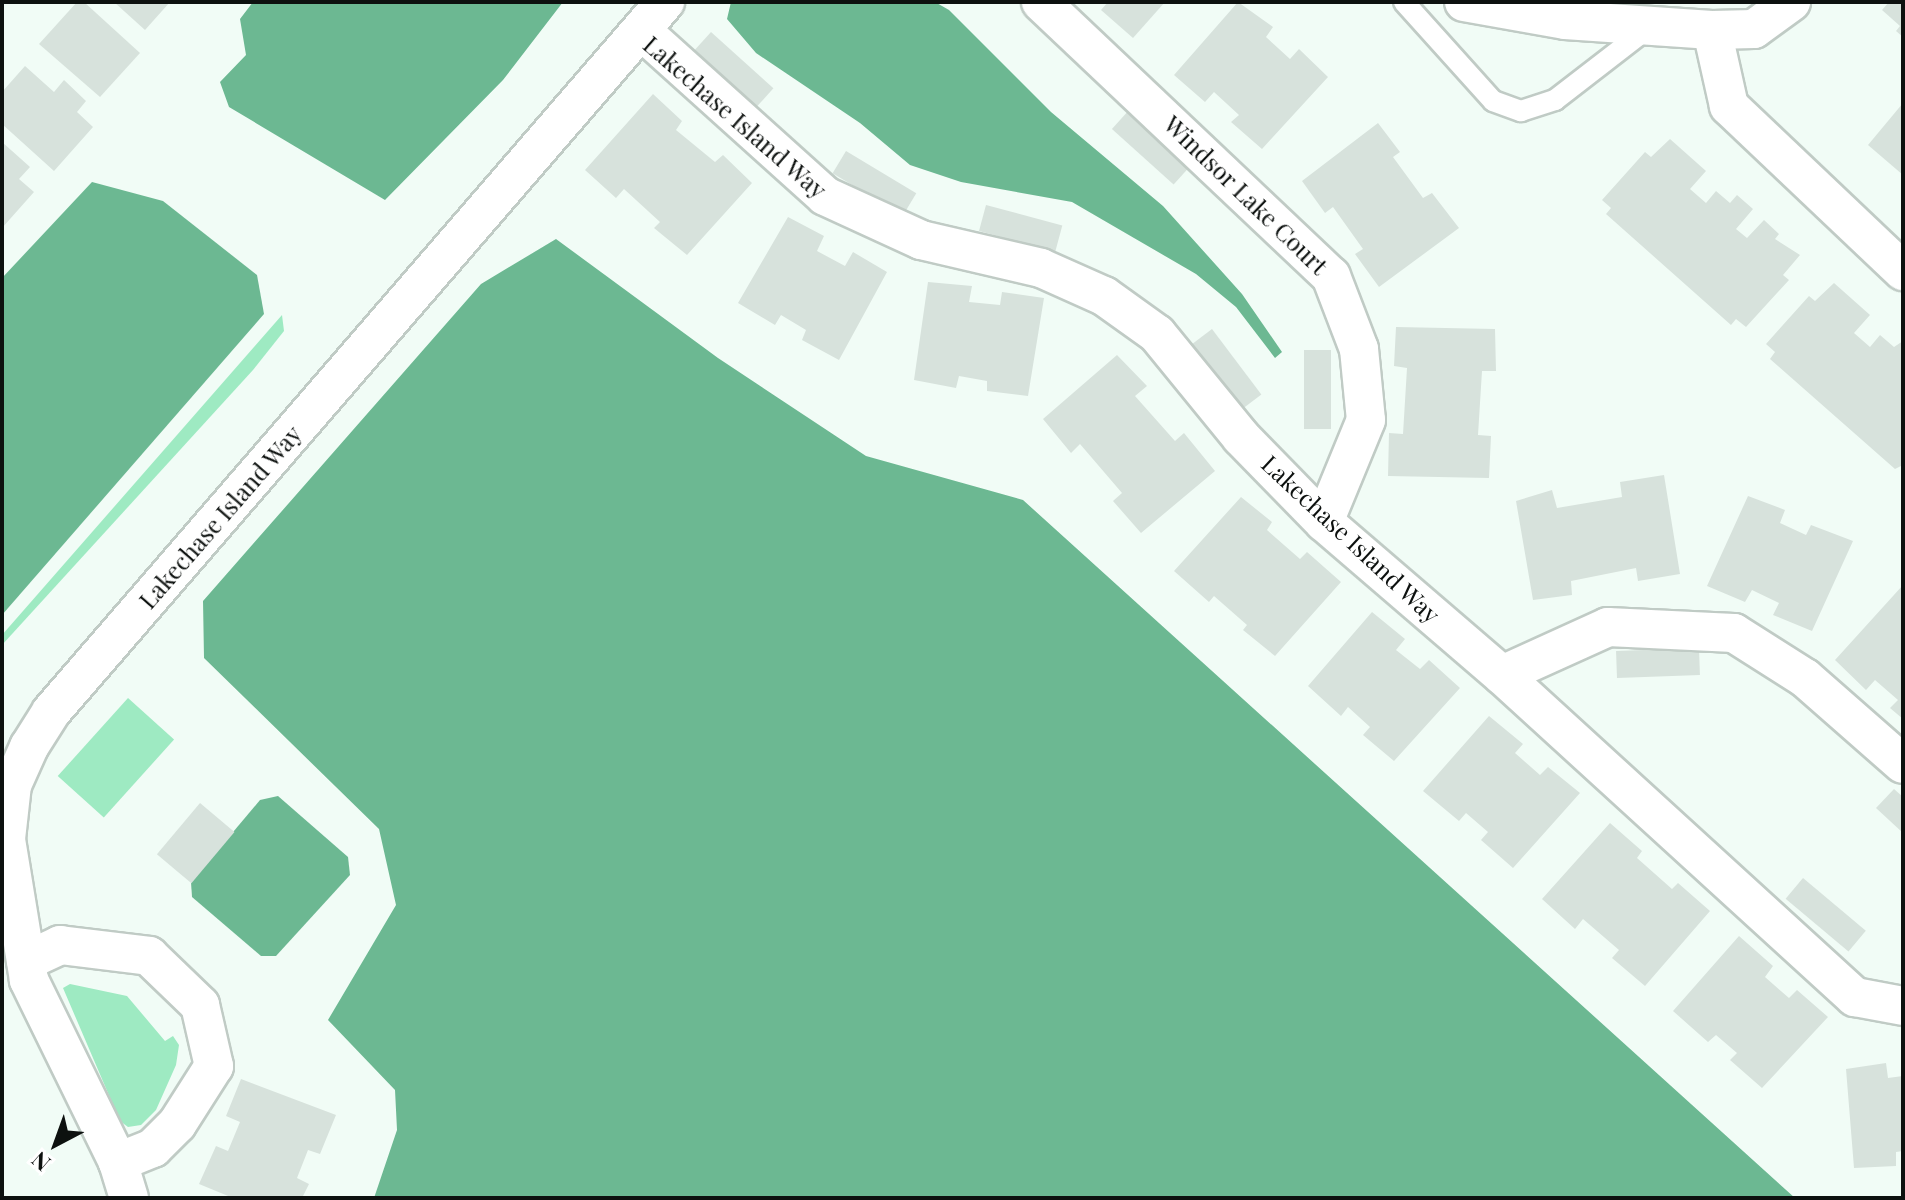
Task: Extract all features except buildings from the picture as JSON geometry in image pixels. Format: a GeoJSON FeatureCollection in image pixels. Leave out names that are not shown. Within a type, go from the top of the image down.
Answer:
{"type":"FeatureCollection","features":[{"type":"Feature","properties":{"kind":"street","name":"Windsor Lake Court"},"geometry":{"type":"LineString","coordinates":[[1041,2],[1331,276],[1359,349],[1366,420],[1324,522]]}},
{"type":"Feature","properties":{"kind":"street"},"geometry":{"type":"LineString","coordinates":[[1464,2],[1565,20],[1712,30],[1754,29],[1791,2]]}},
{"type":"Feature","properties":{"kind":"street","name":"Lakechase Island Way"},"geometry":{"type":"LineString","coordinates":[[129,1198],[118,1162],[16,966],[6,839],[12,785],[51,712],[654,17],[825,196],[921,240],[1041,268],[1104,296],[1157,334],[1241,437],[1324,522],[1502,675],[1855,997],[1903,1006]]}},
{"type":"Feature","properties":{"kind":"street"},"geometry":{"type":"LineString","coordinates":[[1712,30],[1729,106],[1903,271]]}},
{"type":"Feature","properties":{"kind":"street"},"geometry":{"type":"LineString","coordinates":[[1502,675],[1608,627],[1734,633],[1805,678],[1903,764]]}},
{"type":"Feature","properties":{"kind":"street"},"geometry":{"type":"LineString","coordinates":[[16,966],[60,945],[149,956],[200,1005],[214,1066],[177,1124],[153,1148],[118,1162]]}},
{"type":"Feature","properties":{"kind":"lane"},"geometry":{"type":"LineString","coordinates":[[1404,2],[1493,101],[1521,111],[1555,100],[1651,26]]}},
{"type":"Feature","properties":{"kind":"shaded area"},"geometry":{"type":"Polygon","coordinates":[[[253,2],[563,2],[503,80],[385,200],[229,107],[220,82],[246,55],[240,19],[253,2]]]}},
{"type":"Feature","properties":{"kind":"shaded area"},"geometry":{"type":"Polygon","coordinates":[[[731,2],[935,2],[949,10],[1051,112],[1163,206],[1242,294],[1282,352],[1275,358],[1236,307],[1196,274],[1072,202],[961,182],[910,165],[860,123],[756,53],[727,19],[731,2]]]}},
{"type":"Feature","properties":{"kind":"shaded area"},"geometry":{"type":"Polygon","coordinates":[[[92,182],[163,201],[257,275],[264,314],[2,615],[2,278],[92,182]]]}},
{"type":"Feature","properties":{"kind":"shaded area"},"geometry":{"type":"Polygon","coordinates":[[[556,239],[718,358],[866,456],[1023,500],[1795,1198],[374,1198],[397,1130],[395,1090],[328,1020],[396,905],[379,829],[204,658],[203,601],[481,284],[556,239]]]}},
{"type":"Feature","properties":{"kind":"shaded area"},"geometry":{"type":"Polygon","coordinates":[[[282,315],[284,331],[253,370],[2,645],[2,635],[282,315]]]}},
{"type":"Feature","properties":{"kind":"shaded area"},"geometry":{"type":"Polygon","coordinates":[[[128,698],[174,739],[104,818],[58,776],[128,698]]]}},
{"type":"Feature","properties":{"kind":"shaded area"},"geometry":{"type":"Polygon","coordinates":[[[278,796],[348,857],[350,875],[276,956],[261,956],[192,897],[191,882],[260,800],[278,796]]]}},
{"type":"Feature","properties":{"kind":"shaded area"},"geometry":{"type":"Polygon","coordinates":[[[70,984],[127,996],[165,1041],[173,1036],[179,1045],[176,1065],[156,1110],[141,1125],[128,1127],[120,1121],[63,988],[70,984]]]}}]}
